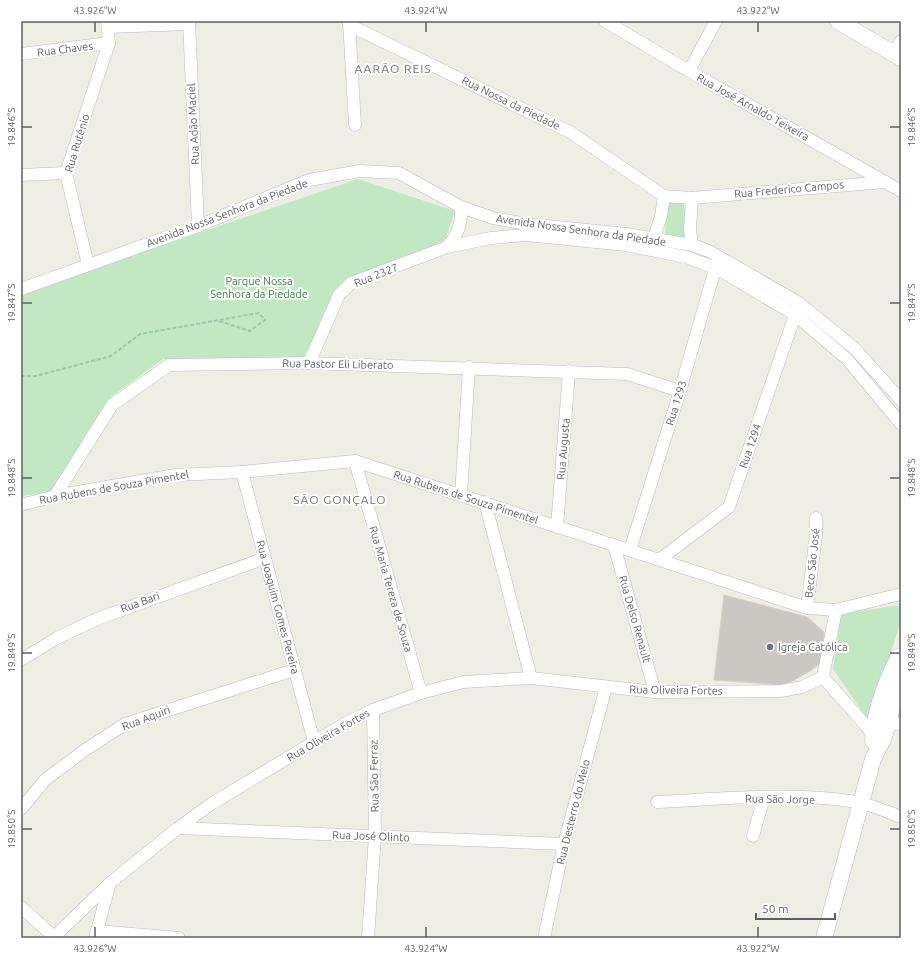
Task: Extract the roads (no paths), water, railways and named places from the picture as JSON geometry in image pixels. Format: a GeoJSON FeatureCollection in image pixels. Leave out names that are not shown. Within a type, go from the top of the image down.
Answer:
{"type":"FeatureCollection","features":[{"type":"Feature","properties":{"kind":"street","name":"Rua José Arnaldo Teixeira"},"geometry":{"type":"LineString","coordinates":[[605,21],[689,71],[901,191]]}},
{"type":"Feature","properties":{"kind":"street"},"geometry":{"type":"LineString","coordinates":[[689,71],[716,21]]}},
{"type":"Feature","properties":{"kind":"street"},"geometry":{"type":"LineString","coordinates":[[838,21],[899,51]]}},
{"type":"Feature","properties":{"kind":"street"},"geometry":{"type":"LineString","coordinates":[[108,24],[189,22]]}},
{"type":"Feature","properties":{"kind":"street","name":"Rua Adão Maciel"},"geometry":{"type":"LineString","coordinates":[[189,22],[198,226]]}},
{"type":"Feature","properties":{"kind":"street"},"geometry":{"type":"LineString","coordinates":[[349,23],[355,125]]}},
{"type":"Feature","properties":{"kind":"street","name":"Rua Nossa da Piedade"},"geometry":{"type":"LineString","coordinates":[[349,23],[570,132],[664,196]]}},
{"type":"Feature","properties":{"kind":"street","name":"Rua Rutênio"},"geometry":{"type":"LineString","coordinates":[[88,265],[66,173],[109,43],[108,24]]}},
{"type":"Feature","properties":{"kind":"street","name":"Rua Chaves"},"geometry":{"type":"LineString","coordinates":[[21,54],[109,43]]}},
{"type":"Feature","properties":{"kind":"street","name":"Avenida Nossa Senhora da Piedade"},"geometry":{"type":"LineString","coordinates":[[21,288],[198,226],[309,180],[360,171],[399,173],[461,207],[493,218],[514,222],[627,234],[716,268],[797,309],[847,359],[901,424]]}},
{"type":"Feature","properties":{"kind":"street"},"geometry":{"type":"LineString","coordinates":[[21,175],[66,173]]}},
{"type":"Feature","properties":{"kind":"street","name":"Rua Frederico Campos"},"geometry":{"type":"LineString","coordinates":[[692,198],[885,182]]}},
{"type":"Feature","properties":{"kind":"street"},"geometry":{"type":"LineString","coordinates":[[652,244],[661,216],[664,196],[692,198],[690,229],[692,245]]}},
{"type":"Feature","properties":{"kind":"street","name":"Rua 2327"},"geometry":{"type":"LineString","coordinates":[[309,363],[339,295],[351,284],[447,247],[459,239],[462,220],[461,207]]}},
{"type":"Feature","properties":{"kind":"street","name":"Avenida Nossa Senhora da Piedade"},"geometry":{"type":"LineString","coordinates":[[459,239],[526,235],[626,245],[692,245],[718,255],[854,348],[901,400]]}},
{"type":"Feature","properties":{"kind":"street","name":"Rua 1293"},"geometry":{"type":"LineString","coordinates":[[630,550],[680,391],[716,268],[718,255]]}},
{"type":"Feature","properties":{"kind":"street","name":"Rua 1294"},"geometry":{"type":"LineString","coordinates":[[659,560],[729,507],[797,309]]}},
{"type":"Feature","properties":{"kind":"street","name":"Rua Pastor Eli Liberato"},"geometry":{"type":"LineString","coordinates":[[55,496],[112,405],[169,365],[309,363],[569,371],[627,374],[680,391]]}},
{"type":"Feature","properties":{"kind":"street"},"geometry":{"type":"LineString","coordinates":[[461,495],[469,367]]}},
{"type":"Feature","properties":{"kind":"street","name":"Rua Augusta"},"geometry":{"type":"LineString","coordinates":[[557,527],[569,371]]}},
{"type":"Feature","properties":{"kind":"street","name":"Rua Rubens de Souza Pimentel"},"geometry":{"type":"LineString","coordinates":[[21,504],[55,496],[175,475],[242,472],[355,462],[485,502],[557,527],[807,608],[836,610],[901,594]]}},
{"type":"Feature","properties":{"kind":"street","name":"Rua Maria Tereza de Souza"},"geometry":{"type":"LineString","coordinates":[[355,462],[421,692]]}},
{"type":"Feature","properties":{"kind":"street","name":"Rua Joaquim Gomes Pereira"},"geometry":{"type":"LineString","coordinates":[[242,472],[314,742]]}},
{"type":"Feature","properties":{"kind":"street"},"geometry":{"type":"LineString","coordinates":[[485,502],[531,678]]}},
{"type":"Feature","properties":{"kind":"street","name":"Beco São José"},"geometry":{"type":"LineString","coordinates":[[807,608],[816,535],[816,518]]}},
{"type":"Feature","properties":{"kind":"street","name":"Rua Delso Renault"},"geometry":{"type":"LineString","coordinates":[[614,545],[655,692]]}},
{"type":"Feature","properties":{"kind":"street","name":"Rua Bari"},"geometry":{"type":"LineString","coordinates":[[21,660],[57,638],[97,619],[265,558]]}},
{"type":"Feature","properties":{"kind":"street"},"geometry":{"type":"LineString","coordinates":[[836,610],[822,677],[886,730]]}},
{"type":"Feature","properties":{"kind":"street"},"geometry":{"type":"LineString","coordinates":[[824,938],[873,759],[886,730],[898,685],[900,652]]}},
{"type":"Feature","properties":{"kind":"street","name":"Rua Aquiri"},"geometry":{"type":"LineString","coordinates":[[21,809],[45,780],[85,750],[125,724],[294,670]]}},
{"type":"Feature","properties":{"kind":"street","name":"Rua Oliveira Fortes"},"geometry":{"type":"LineString","coordinates":[[54,937],[111,882],[178,828],[211,804],[314,742],[373,710],[421,692],[463,682],[531,678],[655,692],[781,691],[802,687],[822,677]]}},
{"type":"Feature","properties":{"kind":"street","name":"Rua Desterro do Melo"},"geometry":{"type":"LineString","coordinates":[[544,938],[564,844],[606,687]]}},
{"type":"Feature","properties":{"kind":"street","name":"Rua São Ferraz"},"geometry":{"type":"LineString","coordinates":[[368,938],[375,836],[373,710]]}},
{"type":"Feature","properties":{"kind":"street"},"geometry":{"type":"LineString","coordinates":[[753,836],[764,797]]}},
{"type":"Feature","properties":{"kind":"street","name":"Rua São Jorge"},"geometry":{"type":"LineString","coordinates":[[657,802],[764,797],[840,800],[862,803],[901,817]]}},
{"type":"Feature","properties":{"kind":"street","name":"Rua José Olinto"},"geometry":{"type":"LineString","coordinates":[[178,828],[564,844]]}},
{"type":"Feature","properties":{"kind":"street"},"geometry":{"type":"LineString","coordinates":[[111,882],[96,935],[179,938]]}},
{"type":"Feature","properties":{"kind":"street"},"geometry":{"type":"LineString","coordinates":[[21,907],[54,937]]}},
{"type":"Feature","properties":{"kind":"place","name":"Igreja Católica"},"geometry":{"type":"Point","coordinates":[770,647]}},
{"type":"Feature","properties":{"kind":"district","name":"AARÃO REIS"},"geometry":{"type":"Point","coordinates":[393,68]}},
{"type":"Feature","properties":{"kind":"district","name":"SÃO GONÇALO"},"geometry":{"type":"Point","coordinates":[340,499]}},
{"type":"Feature","properties":{"kind":"park label","name":"Parque Nossa Senhora da Piedade"},"geometry":{"type":"Point","coordinates":[259,287]}}]}
